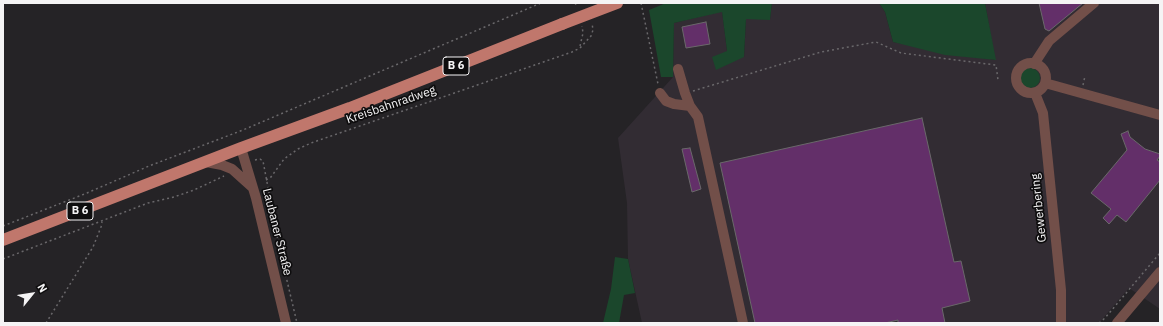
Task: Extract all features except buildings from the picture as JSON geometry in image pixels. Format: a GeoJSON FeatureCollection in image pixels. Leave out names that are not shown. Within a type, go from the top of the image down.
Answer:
{"type":"FeatureCollection","features":[{"type":"Feature","properties":{"kind":"main road","name":"B 6"},"geometry":{"type":"LineString","coordinates":[[3,240],[357,105],[617,3]]}},
{"type":"Feature","properties":{"kind":"street"},"geometry":{"type":"LineString","coordinates":[[1034,64],[1049,40],[1094,3]]}},
{"type":"Feature","properties":{"kind":"street"},"geometry":{"type":"LineString","coordinates":[[1029,63],[1039,65],[1045,73],[1045,84],[1035,93],[1027,93],[1020,89],[1016,82],[1016,77],[1020,68],[1029,63]]}},
{"type":"Feature","properties":{"kind":"street"},"geometry":{"type":"LineString","coordinates":[[678,69],[690,106],[698,117],[743,323]]}},
{"type":"Feature","properties":{"kind":"street"},"geometry":{"type":"LineString","coordinates":[[1045,84],[1160,115]]}},
{"type":"Feature","properties":{"kind":"street"},"geometry":{"type":"LineString","coordinates":[[660,93],[666,101],[674,104],[690,106]]}},
{"type":"Feature","properties":{"kind":"street","name":"Gewerbering"},"geometry":{"type":"LineString","coordinates":[[1035,93],[1043,113],[1061,290],[1061,323]]}},
{"type":"Feature","properties":{"kind":"street","name":"Laubaner Straße"},"geometry":{"type":"LineString","coordinates":[[241,148],[253,188],[286,323]]}},
{"type":"Feature","properties":{"kind":"street"},"geometry":{"type":"LineString","coordinates":[[206,162],[222,165],[232,169],[253,188]]}},
{"type":"Feature","properties":{"kind":"street"},"geometry":{"type":"LineString","coordinates":[[1117,323],[1160,272]]}},
{"type":"Feature","properties":{"kind":"path"},"geometry":{"type":"LineString","coordinates":[[3,226],[149,166],[243,130],[541,3]]}},
{"type":"Feature","properties":{"kind":"path"},"geometry":{"type":"LineString","coordinates":[[641,3],[660,93]]}},
{"type":"Feature","properties":{"kind":"path","name":"Kreisbahnradweg"},"geometry":{"type":"LineString","coordinates":[[266,180],[271,177],[284,159],[298,149],[311,143],[572,52],[580,48],[591,36],[593,30]]}},
{"type":"Feature","properties":{"kind":"path"},"geometry":{"type":"LineString","coordinates":[[685,93],[821,52],[876,42],[901,53],[996,65],[998,80]]}},
{"type":"Feature","properties":{"kind":"path"},"geometry":{"type":"LineString","coordinates":[[245,162],[260,159],[263,161],[280,251],[296,323]]}},
{"type":"Feature","properties":{"kind":"path"},"geometry":{"type":"LineString","coordinates":[[3,259],[148,204],[194,190],[230,173],[232,169]]}},
{"type":"Feature","properties":{"kind":"path"},"geometry":{"type":"LineString","coordinates":[[46,323],[93,247],[102,227],[102,222]]}},
{"type":"Feature","properties":{"kind":"path"},"geometry":{"type":"LineString","coordinates":[[1099,323],[1105,318],[1160,253]]}},
{"type":"Feature","properties":{"kind":"shaded area"},"geometry":{"type":"Polygon","coordinates":[[[772,3],[879,3],[885,12],[893,42],[995,60],[985,3],[1160,3],[1160,309],[1129,288],[1099,323],[642,323],[628,259],[627,203],[618,138],[673,77],[674,23],[722,11],[727,51],[744,57],[746,19],[770,19],[772,3]]]}},
{"type":"Feature","properties":{"kind":"green space"},"geometry":{"type":"Polygon","coordinates":[[[666,3],[772,3],[770,20],[746,19],[744,57],[716,70],[712,57],[727,51],[722,12],[674,23],[673,77],[661,77],[649,10],[666,3]]]}},
{"type":"Feature","properties":{"kind":"green space"},"geometry":{"type":"Polygon","coordinates":[[[879,3],[985,3],[996,60],[945,55],[893,42],[885,12],[879,3]]]}},
{"type":"Feature","properties":{"kind":"green space"},"geometry":{"type":"Polygon","coordinates":[[[1030,68],[1037,71],[1040,78],[1037,85],[1030,88],[1023,85],[1020,78],[1023,71],[1030,68]]]}},
{"type":"Feature","properties":{"kind":"green space"},"geometry":{"type":"Polygon","coordinates":[[[615,257],[628,259],[635,293],[624,295],[619,323],[603,323],[611,289],[615,257]]]}}]}
